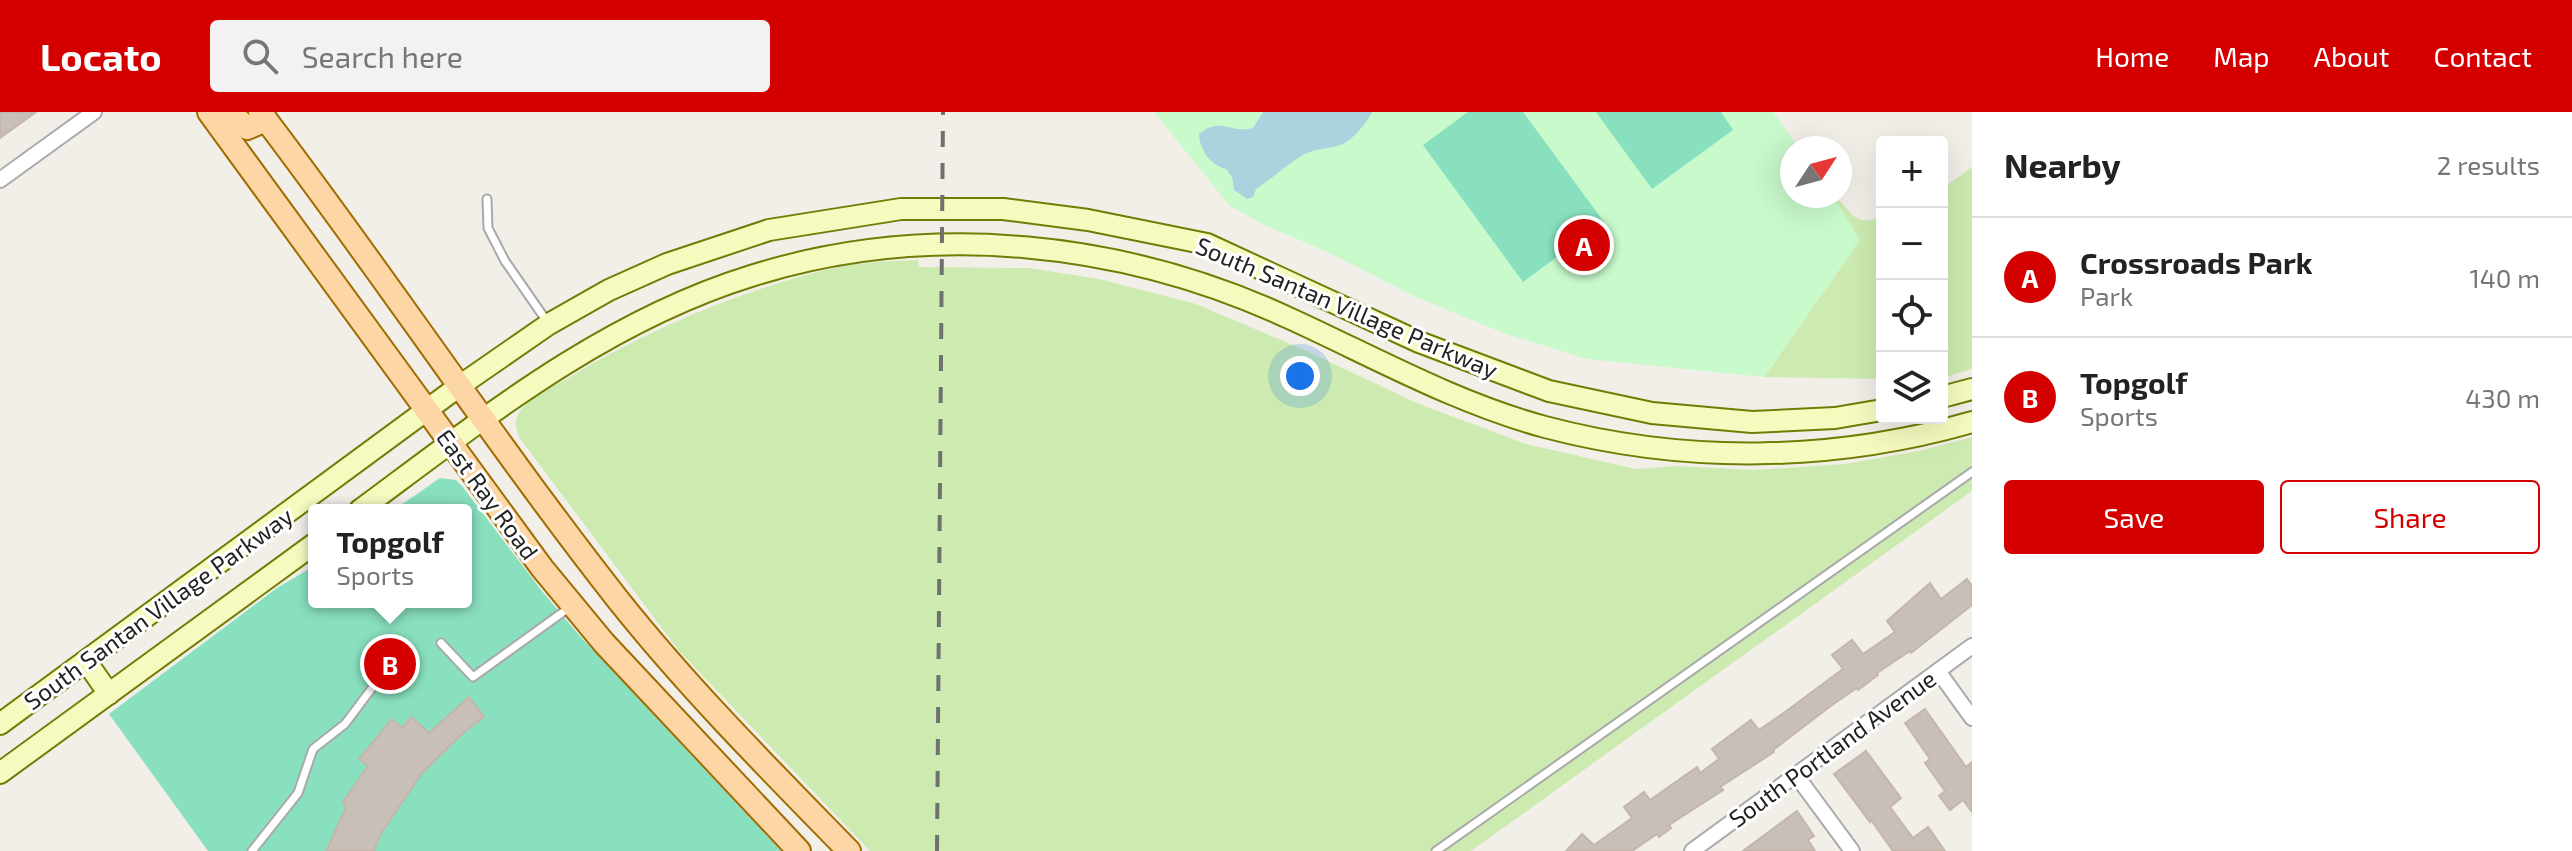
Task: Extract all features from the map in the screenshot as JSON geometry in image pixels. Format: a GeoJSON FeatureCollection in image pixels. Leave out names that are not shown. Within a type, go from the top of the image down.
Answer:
{"type":"FeatureCollection","features":[{"type":"Feature","properties":{"kind":"main road","name":"East Ray Road"},"geometry":{"type":"LineString","coordinates":[[209,112],[572,605],[656,700],[799,851]]}},
{"type":"Feature","properties":{"kind":"main road"},"geometry":{"type":"LineString","coordinates":[[230,112],[247,128],[263,116]]}},
{"type":"Feature","properties":{"kind":"main road","name":"East Ray Road"},"geometry":{"type":"LineString","coordinates":[[263,116],[574,543],[718,716],[849,851]]}},
{"type":"Feature","properties":{"kind":"main road","name":"South Santan Village Parkway"},"geometry":{"type":"LineString","coordinates":[[0,724],[458,387],[549,324],[609,290],[667,264],[769,230],[901,209],[1003,209],[1088,220],[1207,244],[1419,342],[1549,391],[1652,413],[1752,422],[1835,418],[1876,411]]}},
{"type":"Feature","properties":{"kind":"main road","name":"South Santan Village Parkway"},"geometry":{"type":"LineString","coordinates":[[368,504],[548,374],[605,339],[678,304],[749,276],[806,261],[865,251],[994,245],[1041,247],[1168,272],[1288,317],[1437,387],[1501,413],[1543,426],[1628,444],[1717,453],[1795,453],[1890,442],[1972,422]]}},
{"type":"Feature","properties":{"kind":"main road"},"geometry":{"type":"LineString","coordinates":[[1948,395],[1972,389]]}},
{"type":"Feature","properties":{"kind":"main road","name":"South Santan Village Parkway"},"geometry":{"type":"LineString","coordinates":[[0,773],[308,548]]}},
{"type":"Feature","properties":{"kind":"main road"},"geometry":{"type":"LineString","coordinates":[[86,661],[109,694]]}},
{"type":"Feature","properties":{"kind":"street"},"geometry":{"type":"LineString","coordinates":[[0,180],[94,112]]}},
{"type":"Feature","properties":{"kind":"street","name":"South Portland Avenue"},"geometry":{"type":"LineString","coordinates":[[1692,851],[1972,646]]}},
{"type":"Feature","properties":{"kind":"street"},"geometry":{"type":"LineString","coordinates":[[1938,671],[1972,718]]}},
{"type":"Feature","properties":{"kind":"street"},"geometry":{"type":"LineString","coordinates":[[1796,775],[1852,851]]}},
{"type":"Feature","properties":{"kind":"lane"},"geometry":{"type":"LineString","coordinates":[[487,199],[488,228],[505,261],[549,324]]}},
{"type":"Feature","properties":{"kind":"lane"},"geometry":{"type":"LineString","coordinates":[[1436,851],[1972,472]]}},
{"type":"Feature","properties":{"kind":"lane"},"geometry":{"type":"LineString","coordinates":[[441,643],[473,677],[572,605]]}},
{"type":"Feature","properties":{"kind":"lane"},"geometry":{"type":"LineString","coordinates":[[252,851],[298,793],[313,749],[345,724],[372,688]]}},
{"type":"Feature","properties":{"kind":"green space"},"geometry":{"type":"Polygon","coordinates":[[[1154,112],[1773,112],[1790,136],[1780,136],[1780,208],[1840,208],[1860,240],[1764,377],[1587,359],[1506,334],[1416,297],[1330,253],[1264,225],[1229,205],[1154,112]]]}},
{"type":"Feature","properties":{"kind":"green space"},"geometry":{"type":"Polygon","coordinates":[[[1468,112],[1523,112],[1604,222],[1523,282],[1423,145],[1468,112]]]}},
{"type":"Feature","properties":{"kind":"green space"},"geometry":{"type":"Polygon","coordinates":[[[1596,112],[1721,112],[1733,130],[1652,189],[1596,112]]]}},
{"type":"Feature","properties":{"kind":"green space"},"geometry":{"type":"Polygon","coordinates":[[[1972,167],[1972,369],[1948,376],[1948,208],[1948,185],[1972,167]]]}},
{"type":"Feature","properties":{"kind":"green space"},"geometry":{"type":"Polygon","coordinates":[[[1840,208],[1846,208],[1859,219],[1876,219],[1876,379],[1764,377],[1860,240],[1840,208]]]}},
{"type":"Feature","properties":{"kind":"green space"},"geometry":{"type":"Polygon","coordinates":[[[918,260],[919,267],[1029,268],[1099,279],[1196,304],[1300,348],[1419,404],[1526,444],[1636,469],[1676,466],[1755,470],[1844,464],[1919,451],[1972,437],[1972,491],[1471,851],[870,851],[679,651],[519,437],[516,422],[523,407],[541,393],[628,344],[722,303],[821,271],[869,263],[918,260]]]}},
{"type":"Feature","properties":{"kind":"green space"},"geometry":{"type":"Polygon","coordinates":[[[440,478],[456,480],[579,635],[781,851],[208,851],[109,714],[277,588],[308,570],[308,608],[472,608],[472,504],[403,504],[440,478]]]}},
{"type":"Feature","properties":{"kind":"water"},"geometry":{"type":"Polygon","coordinates":[[[1263,112],[1372,112],[1348,141],[1301,156],[1247,199],[1234,190],[1232,177],[1226,169],[1207,156],[1199,134],[1213,126],[1253,128],[1263,112]]]}},
{"type":"Feature","properties":{"kind":"building"},"geometry":{"type":"Polygon","coordinates":[[[0,112],[36,112],[0,138],[0,112]]]}},
{"type":"Feature","properties":{"kind":"building"},"geometry":{"type":"Polygon","coordinates":[[[1967,579],[1972,586],[1972,605],[1911,653],[1832,705],[1774,752],[1720,787],[1723,790],[1669,825],[1671,828],[1659,837],[1657,834],[1632,851],[1566,851],[1582,834],[1594,845],[1632,818],[1624,807],[1644,792],[1650,800],[1697,767],[1700,773],[1719,759],[1712,749],[1751,720],[1759,730],[1785,712],[1843,669],[1832,655],[1852,640],[1863,654],[1895,632],[1887,621],[1930,583],[1941,599],[1967,579]]]}},
{"type":"Feature","properties":{"kind":"building"},"geometry":{"type":"Polygon","coordinates":[[[469,697],[484,717],[422,773],[380,835],[374,851],[326,851],[346,808],[343,802],[368,766],[359,759],[392,719],[402,728],[411,717],[429,733],[469,697]]]}},
{"type":"Feature","properties":{"kind":"building"},"geometry":{"type":"Polygon","coordinates":[[[1925,709],[1966,767],[1972,762],[1972,812],[1963,800],[1950,810],[1939,796],[1945,791],[1925,763],[1930,759],[1905,723],[1925,709]]]}},
{"type":"Feature","properties":{"kind":"building"},"geometry":{"type":"Polygon","coordinates":[[[1866,751],[1901,798],[1890,807],[1913,838],[1928,827],[1945,851],[1893,851],[1870,822],[1834,774],[1866,751]]]}},
{"type":"Feature","properties":{"kind":"building"},"geometry":{"type":"Polygon","coordinates":[[[1797,811],[1814,836],[1808,840],[1815,851],[1743,851],[1797,811]]]}},
{"type":"Feature","properties":{"kind":"railway"},"geometry":{"type":"LineString","coordinates":[[937,851],[943,112]]}},
{"type":"Feature","properties":{"kind":"place","name":"Crossroads Park"},"geometry":{"type":"Point","coordinates":[1584,245]}},
{"type":"Feature","properties":{"kind":"place","name":"Topgolf"},"geometry":{"type":"Point","coordinates":[390,664]}}]}
